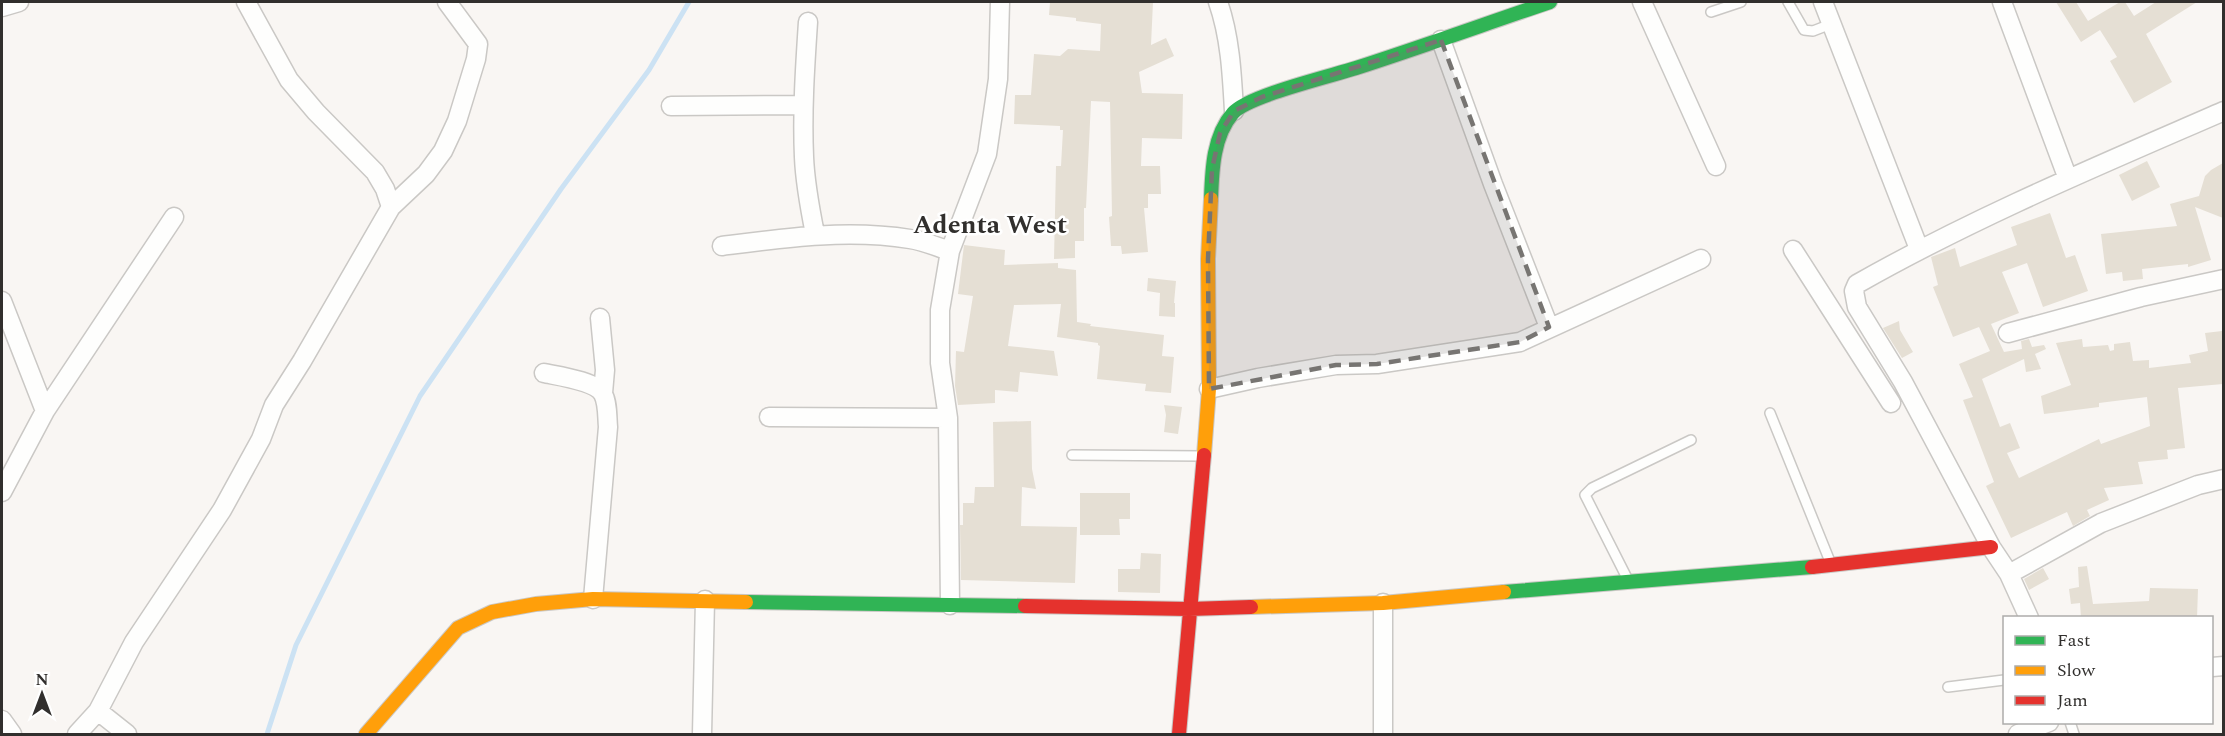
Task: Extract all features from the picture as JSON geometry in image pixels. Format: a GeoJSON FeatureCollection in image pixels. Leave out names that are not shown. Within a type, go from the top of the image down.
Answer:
{"type":"FeatureCollection","features":[{"type":"Feature","properties":{"kind":"street"},"geometry":{"type":"LineString","coordinates":[[2,8],[19,2]]}},
{"type":"Feature","properties":{"kind":"street"},"geometry":{"type":"LineString","coordinates":[[246,2],[289,80],[316,112],[375,172],[385,189],[391,207]]}},
{"type":"Feature","properties":{"kind":"street"},"geometry":{"type":"LineString","coordinates":[[77,735],[98,711],[134,642],[222,510],[261,440],[274,405],[391,207],[426,174],[443,151],[457,121],[476,59],[478,44],[447,2]]}},
{"type":"Feature","properties":{"kind":"street"},"geometry":{"type":"LineString","coordinates":[[950,605],[948,418],[940,363],[940,310],[950,251],[987,154],[998,79],[1000,2]]}},
{"type":"Feature","properties":{"kind":"street"},"geometry":{"type":"LineString","coordinates":[[1218,2],[1225,21],[1233,77],[1234,111]]}},
{"type":"Feature","properties":{"kind":"street"},"geometry":{"type":"LineString","coordinates":[[1179,735],[1209,389],[1208,259],[1212,169],[1220,133],[1234,111],[1262,97],[1441,40],[1550,2]]}},
{"type":"Feature","properties":{"kind":"street"},"geometry":{"type":"LineString","coordinates":[[1642,2],[1716,166]]}},
{"type":"Feature","properties":{"kind":"street"},"geometry":{"type":"LineString","coordinates":[[1823,2],[1919,249]]}},
{"type":"Feature","properties":{"kind":"street"},"geometry":{"type":"LineString","coordinates":[[2006,3],[2068,179]]}},
{"type":"Feature","properties":{"kind":"street"},"geometry":{"type":"LineString","coordinates":[[808,22],[803,105],[804,157],[807,191],[815,234]]}},
{"type":"Feature","properties":{"kind":"street"},"geometry":{"type":"LineString","coordinates":[[1441,40],[1493,184],[1550,327]]}},
{"type":"Feature","properties":{"kind":"street"},"geometry":{"type":"LineString","coordinates":[[671,106],[803,105]]}},
{"type":"Feature","properties":{"kind":"street"},"geometry":{"type":"LineString","coordinates":[[2028,616],[2009,574],[1991,547],[1903,382],[1857,307],[1854,291],[1857,284],[1919,249],[2068,179],[2223,111]]}},
{"type":"Feature","properties":{"kind":"street"},"geometry":{"type":"LineString","coordinates":[[2,492],[45,411],[174,217]]}},
{"type":"Feature","properties":{"kind":"street"},"geometry":{"type":"LineString","coordinates":[[722,246],[815,234],[911,239],[950,251]]}},
{"type":"Feature","properties":{"kind":"street"},"geometry":{"type":"LineString","coordinates":[[1793,250],[1891,404]]}},
{"type":"Feature","properties":{"kind":"street"},"geometry":{"type":"LineString","coordinates":[[1209,389],[1336,365],[1377,364],[1520,342],[1701,259]]}},
{"type":"Feature","properties":{"kind":"street"},"geometry":{"type":"LineString","coordinates":[[2008,333],[2141,297],[2223,279]]}},
{"type":"Feature","properties":{"kind":"street"},"geometry":{"type":"LineString","coordinates":[[1831,310],[1854,299]]}},
{"type":"Feature","properties":{"kind":"street"},"geometry":{"type":"LineString","coordinates":[[2,301],[45,411]]}},
{"type":"Feature","properties":{"kind":"street"},"geometry":{"type":"LineString","coordinates":[[593,599],[608,428],[603,393],[606,370],[600,318]]}},
{"type":"Feature","properties":{"kind":"street"},"geometry":{"type":"LineString","coordinates":[[1863,362],[1884,351]]}},
{"type":"Feature","properties":{"kind":"street"},"geometry":{"type":"LineString","coordinates":[[544,373],[597,386],[603,393]]}},
{"type":"Feature","properties":{"kind":"street"},"geometry":{"type":"LineString","coordinates":[[769,417],[948,418]]}},
{"type":"Feature","properties":{"kind":"street"},"geometry":{"type":"LineString","coordinates":[[2009,574],[2101,523],[2198,485],[2223,479]]}},
{"type":"Feature","properties":{"kind":"street"},"geometry":{"type":"LineString","coordinates":[[366,735],[459,628],[492,612],[536,604],[593,599],[1189,609],[1383,603],[1628,580],[1769,572],[1991,547]]}},
{"type":"Feature","properties":{"kind":"street"},"geometry":{"type":"LineString","coordinates":[[702,735],[705,600]]}},
{"type":"Feature","properties":{"kind":"street"},"geometry":{"type":"LineString","coordinates":[[1383,603],[1383,735]]}},
{"type":"Feature","properties":{"kind":"street"},"geometry":{"type":"LineString","coordinates":[[98,711],[127,735]]}},
{"type":"Feature","properties":{"kind":"street"},"geometry":{"type":"LineString","coordinates":[[2,720],[12,735]]}},
{"type":"Feature","properties":{"kind":"street"},"geometry":{"type":"LineString","coordinates":[[2018,735],[2046,724]]}},
{"type":"Feature","properties":{"kind":"lane"},"geometry":{"type":"LineString","coordinates":[[1711,12],[1741,2]]}},
{"type":"Feature","properties":{"kind":"lane"},"geometry":{"type":"LineString","coordinates":[[1788,2],[1804,30],[1813,31],[1831,24]]}},
{"type":"Feature","properties":{"kind":"lane"},"geometry":{"type":"LineString","coordinates":[[1770,413],[1832,565]]}},
{"type":"Feature","properties":{"kind":"lane"},"geometry":{"type":"LineString","coordinates":[[1628,580],[1585,495],[1592,488],[1691,440]]}},
{"type":"Feature","properties":{"kind":"lane"},"geometry":{"type":"LineString","coordinates":[[1072,455],[1204,456]]}},
{"type":"Feature","properties":{"kind":"lane"},"geometry":{"type":"LineString","coordinates":[[1948,687],[2003,680]]}},
{"type":"Feature","properties":{"kind":"highlighted area"},"geometry":{"type":"Polygon","coordinates":[[[1441,40],[1549,327],[1520,342],[1377,364],[1336,365],[1209,389],[1208,259],[1212,169],[1220,133],[1234,111],[1262,97],[1441,40]]]}},
{"type":"Feature","properties":{"kind":"building"},"geometry":{"type":"Polygon","coordinates":[[[1050,2],[1153,2],[1151,45],[1166,38],[1174,56],[1139,72],[1142,93],[1183,94],[1182,139],[1142,138],[1141,166],[1160,166],[1161,194],[1148,194],[1148,208],[1144,208],[1148,252],[1122,254],[1121,246],[1111,246],[1110,102],[1091,101],[1084,241],[1075,241],[1075,258],[1054,259],[1056,166],[1061,166],[1063,130],[1060,130],[1060,126],[1014,124],[1015,95],[1031,95],[1034,54],[1060,56],[1068,49],[1100,51],[1101,24],[1049,15],[1050,2]]]}},
{"type":"Feature","properties":{"kind":"building"},"geometry":{"type":"Polygon","coordinates":[[[2056,2],[2076,2],[2088,21],[2120,2],[2125,2],[2134,16],[2156,2],[2197,2],[2146,34],[2172,82],[2134,103],[2110,61],[2117,57],[2100,30],[2081,42],[2056,2]]]}},
{"type":"Feature","properties":{"kind":"building"},"geometry":{"type":"Polygon","coordinates":[[[2147,161],[2160,187],[2132,201],[2119,175],[2147,161]]]}},
{"type":"Feature","properties":{"kind":"building"},"geometry":{"type":"Polygon","coordinates":[[[2223,163],[2223,218],[2195,207],[2211,260],[2188,267],[2188,264],[2142,269],[2143,279],[2123,281],[2122,272],[2106,274],[2101,234],[2177,226],[2170,204],[2199,196],[2205,176],[2223,163]]]}},
{"type":"Feature","properties":{"kind":"building"},"geometry":{"type":"Polygon","coordinates":[[[2050,213],[2066,258],[2075,255],[2088,291],[2043,307],[2027,263],[2002,272],[2019,313],[1991,324],[2004,352],[2022,349],[2021,341],[2029,339],[2032,347],[2044,345],[2046,349],[2035,354],[2041,369],[2026,372],[2024,359],[1982,379],[2000,427],[2010,423],[2020,448],[2007,453],[2019,478],[2099,439],[2101,444],[2150,426],[2147,397],[2099,403],[2099,407],[2044,414],[2041,396],[2071,385],[2056,343],[2082,339],[2083,347],[2108,345],[2110,351],[2114,350],[2114,344],[2130,342],[2133,361],[2149,360],[2149,368],[2191,363],[2189,355],[2208,351],[2205,333],[2222,331],[2223,384],[2178,388],[2185,448],[2167,450],[2168,459],[2138,462],[2143,484],[2104,488],[2109,500],[2087,510],[2090,516],[2073,526],[2067,512],[2011,538],[1986,486],[1994,482],[1963,400],[1973,397],[1959,364],[1990,351],[1979,327],[1953,337],[1933,287],[1938,285],[1931,257],[1955,248],[1960,267],[2017,245],[2011,227],[2050,213]]]}},
{"type":"Feature","properties":{"kind":"building"},"geometry":{"type":"Polygon","coordinates":[[[964,245],[1005,250],[1004,265],[1058,263],[1058,268],[1076,270],[1077,322],[1091,324],[1090,326],[1164,335],[1162,356],[1174,357],[1171,393],[1145,391],[1146,384],[1097,379],[1100,346],[1098,343],[1057,337],[1061,304],[1014,305],[1008,346],[1054,351],[1058,376],[1020,372],[1018,392],[995,390],[995,403],[958,405],[955,386],[956,351],[964,352],[973,296],[958,294],[964,245]]]}},
{"type":"Feature","properties":{"kind":"building"},"geometry":{"type":"Polygon","coordinates":[[[1148,278],[1176,281],[1175,317],[1159,316],[1160,293],[1147,291],[1148,278]]]}},
{"type":"Feature","properties":{"kind":"building"},"geometry":{"type":"Polygon","coordinates":[[[1899,321],[1900,330],[1913,352],[1902,358],[1883,328],[1899,321]]]}},
{"type":"Feature","properties":{"kind":"building"},"geometry":{"type":"Polygon","coordinates":[[[1164,405],[1182,407],[1178,434],[1164,432],[1166,415],[1164,405]]]}},
{"type":"Feature","properties":{"kind":"building"},"geometry":{"type":"Polygon","coordinates":[[[1031,421],[1032,469],[1036,489],[1022,487],[1021,526],[1077,527],[1075,583],[961,580],[960,525],[963,525],[963,503],[974,503],[975,487],[994,487],[993,422],[1031,421]]]}},
{"type":"Feature","properties":{"kind":"building"},"geometry":{"type":"Polygon","coordinates":[[[1080,493],[1130,493],[1130,519],[1119,519],[1120,535],[1080,535],[1080,493]]]}},
{"type":"Feature","properties":{"kind":"building"},"geometry":{"type":"Polygon","coordinates":[[[1141,553],[1161,554],[1160,593],[1118,592],[1118,569],[1140,569],[1141,553]]]}},
{"type":"Feature","properties":{"kind":"building"},"geometry":{"type":"Polygon","coordinates":[[[2087,566],[2093,604],[2149,601],[2150,588],[2198,589],[2197,616],[2081,616],[2080,603],[2071,604],[2069,589],[2079,587],[2078,567],[2087,566]]]}},
{"type":"Feature","properties":{"kind":"building"},"geometry":{"type":"Polygon","coordinates":[[[2043,568],[2049,579],[2029,590],[2024,579],[2043,568]]]}},
{"type":"Feature","properties":{"kind":"waterway"},"geometry":{"type":"LineString","coordinates":[[267,734],[296,645],[420,396],[561,189],[649,70],[689,2]]}},
{"type":"Feature","properties":{"kind":"traffic: fast"},"geometry":{"type":"LineString","coordinates":[[1211,199],[1213,165],[1221,132],[1233,113],[1241,107],[1271,93],[1356,68],[1550,2]]}},
{"type":"Feature","properties":{"kind":"traffic: fast"},"geometry":{"type":"LineString","coordinates":[[1504,592],[1812,567]]}},
{"type":"Feature","properties":{"kind":"traffic: fast"},"geometry":{"type":"LineString","coordinates":[[746,602],[1025,606]]}},
{"type":"Feature","properties":{"kind":"traffic: slow"},"geometry":{"type":"LineString","coordinates":[[1204,455],[1209,389],[1208,259],[1211,199]]}},
{"type":"Feature","properties":{"kind":"traffic: slow"},"geometry":{"type":"LineString","coordinates":[[1251,607],[1383,603],[1504,592]]}},
{"type":"Feature","properties":{"kind":"traffic: slow"},"geometry":{"type":"LineString","coordinates":[[366,734],[458,628],[492,612],[536,604],[593,599],[746,602]]}},
{"type":"Feature","properties":{"kind":"traffic: jam"},"geometry":{"type":"LineString","coordinates":[[1179,734],[1204,455]]}},
{"type":"Feature","properties":{"kind":"traffic: jam"},"geometry":{"type":"LineString","coordinates":[[1812,567],[1991,547]]}},
{"type":"Feature","properties":{"kind":"traffic: jam"},"geometry":{"type":"LineString","coordinates":[[1025,606],[1189,609],[1251,607]]}},
{"type":"Feature","properties":{"kind":"district","name":"Adenta West"},"geometry":{"type":"Point","coordinates":[990,224]}}]}
